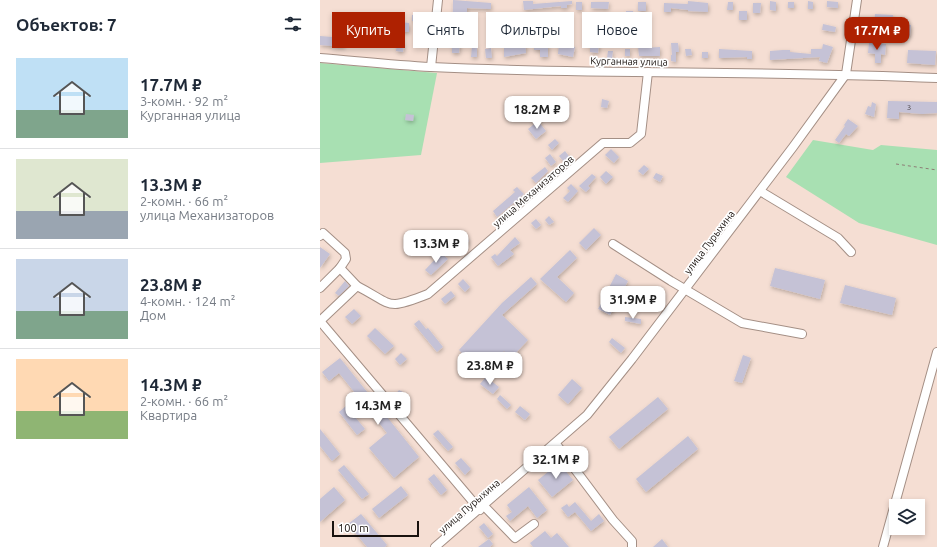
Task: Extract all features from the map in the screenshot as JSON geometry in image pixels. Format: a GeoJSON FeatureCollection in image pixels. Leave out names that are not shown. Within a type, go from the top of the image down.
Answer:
{"type":"FeatureCollection","features":[{"type":"Feature","properties":{"kind":"street"},"geometry":{"type":"LineString","coordinates":[[432,67],[438,0]]}},
{"type":"Feature","properties":{"kind":"street","name":"улица Пурыхина"},"geometry":{"type":"LineString","coordinates":[[439,546],[588,415],[685,290],[846,74],[857,0]]}},
{"type":"Feature","properties":{"kind":"street","name":"Курганная улица"},"geometry":{"type":"LineString","coordinates":[[320,58],[432,67],[648,72],[846,74],[937,78]]}},
{"type":"Feature","properties":{"kind":"street","name":"улица Механизаторов"},"geometry":{"type":"LineString","coordinates":[[340,268],[356,286],[390,305],[402,304],[428,294],[603,143],[630,143],[641,134],[648,72]]}},
{"type":"Feature","properties":{"kind":"street"},"geometry":{"type":"LineString","coordinates":[[760,191],[838,238],[851,252]]}},
{"type":"Feature","properties":{"kind":"street"},"geometry":{"type":"LineString","coordinates":[[320,236],[323,233],[345,253],[346,259],[340,268],[320,288]]}},
{"type":"Feature","properties":{"kind":"street"},"geometry":{"type":"LineString","coordinates":[[613,244],[685,290],[742,323],[802,334]]}},
{"type":"Feature","properties":{"kind":"street"},"geometry":{"type":"LineString","coordinates":[[356,286],[320,321],[482,508],[515,538],[534,524]]}},
{"type":"Feature","properties":{"kind":"street"},"geometry":{"type":"LineString","coordinates":[[883,547],[937,352]]}},
{"type":"Feature","properties":{"kind":"street"},"geometry":{"type":"LineString","coordinates":[[556,444],[613,520],[632,541],[632,547]]}},
{"type":"Feature","properties":{"kind":"path"},"geometry":{"type":"LineString","coordinates":[[896,164],[937,170]]}},
{"type":"Feature","properties":{"kind":"green space"},"geometry":{"type":"Polygon","coordinates":[[[320,63],[437,73],[421,155],[320,163],[320,63]]]}},
{"type":"Feature","properties":{"kind":"green space"},"geometry":{"type":"Polygon","coordinates":[[[813,140],[873,150],[881,145],[937,150],[937,245],[859,223],[786,177],[813,140]]]}},
{"type":"Feature","properties":{"kind":"building"},"geometry":{"type":"Polygon","coordinates":[[[453,0],[491,3],[491,9],[467,8],[467,12],[453,12],[453,0]]]}},
{"type":"Feature","properties":{"kind":"building"},"geometry":{"type":"Polygon","coordinates":[[[523,1],[533,1],[533,4],[572,1],[572,4],[567,5],[567,8],[561,8],[561,6],[524,10],[523,1]]]}},
{"type":"Feature","properties":{"kind":"building"},"geometry":{"type":"Polygon","coordinates":[[[688,1],[708,3],[708,12],[671,8],[671,12],[664,12],[664,3],[688,4],[688,1]]]}},
{"type":"Feature","properties":{"kind":"building"},"geometry":{"type":"Polygon","coordinates":[[[770,1],[776,2],[776,11],[770,10],[770,1]]]}},
{"type":"Feature","properties":{"kind":"building"},"geometry":{"type":"Polygon","coordinates":[[[808,1],[813,2],[813,9],[808,9],[808,1]]]}},
{"type":"Feature","properties":{"kind":"building"},"geometry":{"type":"Polygon","coordinates":[[[827,1],[838,2],[838,8],[827,7],[827,1]]]}},
{"type":"Feature","properties":{"kind":"building"},"geometry":{"type":"Polygon","coordinates":[[[576,2],[582,2],[582,10],[576,10],[576,2]]]}},
{"type":"Feature","properties":{"kind":"building"},"geometry":{"type":"Polygon","coordinates":[[[591,2],[609,2],[608,9],[591,8],[591,2]]]}},
{"type":"Feature","properties":{"kind":"building"},"geometry":{"type":"Polygon","coordinates":[[[638,2],[646,2],[646,11],[638,11],[638,2]]]}},
{"type":"Feature","properties":{"kind":"building"},"geometry":{"type":"Polygon","coordinates":[[[728,2],[733,2],[733,10],[727,10],[728,2]]]}},
{"type":"Feature","properties":{"kind":"building"},"geometry":{"type":"Polygon","coordinates":[[[788,2],[794,2],[794,8],[788,8],[788,2]]]}},
{"type":"Feature","properties":{"kind":"building"},"geometry":{"type":"Polygon","coordinates":[[[753,3],[761,3],[760,13],[753,13],[753,3]]]}},
{"type":"Feature","properties":{"kind":"building"},"geometry":{"type":"Polygon","coordinates":[[[739,11],[747,11],[747,20],[739,20],[739,11]]]}},
{"type":"Feature","properties":{"kind":"building"},"geometry":{"type":"Polygon","coordinates":[[[875,14],[893,15],[892,26],[874,24],[875,14]]]}},
{"type":"Feature","properties":{"kind":"building"},"geometry":{"type":"Polygon","coordinates":[[[405,23],[409,23],[409,32],[405,32],[405,23]]]}},
{"type":"Feature","properties":{"kind":"building"},"geometry":{"type":"Polygon","coordinates":[[[823,24],[836,27],[835,32],[822,30],[823,24]]]}},
{"type":"Feature","properties":{"kind":"building"},"geometry":{"type":"Polygon","coordinates":[[[903,24],[911,25],[910,36],[902,35],[903,24]]]}},
{"type":"Feature","properties":{"kind":"building"},"geometry":{"type":"Polygon","coordinates":[[[320,36],[332,37],[332,46],[320,45],[320,36]]]}},
{"type":"Feature","properties":{"kind":"building"},"geometry":{"type":"Polygon","coordinates":[[[869,42],[886,44],[885,55],[881,54],[881,63],[875,63],[875,54],[868,53],[869,42]]]}},
{"type":"Feature","properties":{"kind":"building"},"geometry":{"type":"Polygon","coordinates":[[[671,43],[678,43],[679,52],[676,52],[676,62],[671,61],[671,43]]]}},
{"type":"Feature","properties":{"kind":"building"},"geometry":{"type":"Polygon","coordinates":[[[823,44],[833,47],[827,63],[819,61],[820,57],[770,60],[770,51],[790,50],[790,52],[811,54],[811,49],[822,49],[823,44]]]}},
{"type":"Feature","properties":{"kind":"building"},"geometry":{"type":"Polygon","coordinates":[[[575,47],[573,57],[558,54],[559,48],[575,47]]]}},
{"type":"Feature","properties":{"kind":"building"},"geometry":{"type":"Polygon","coordinates":[[[660,47],[660,56],[639,56],[638,48],[660,47]]]}},
{"type":"Feature","properties":{"kind":"building"},"geometry":{"type":"Polygon","coordinates":[[[396,48],[404,48],[403,52],[396,51],[396,48]]]}},
{"type":"Feature","properties":{"kind":"building"},"geometry":{"type":"Polygon","coordinates":[[[452,48],[459,48],[459,53],[452,53],[452,48]]]}},
{"type":"Feature","properties":{"kind":"building"},"geometry":{"type":"Polygon","coordinates":[[[472,48],[477,48],[477,57],[471,57],[472,48]]]}},
{"type":"Feature","properties":{"kind":"building"},"geometry":{"type":"Polygon","coordinates":[[[491,48],[492,58],[486,58],[485,49],[491,48]]]}},
{"type":"Feature","properties":{"kind":"building"},"geometry":{"type":"Polygon","coordinates":[[[504,48],[526,48],[526,53],[504,57],[504,48]]]}},
{"type":"Feature","properties":{"kind":"building"},"geometry":{"type":"Polygon","coordinates":[[[534,48],[548,48],[548,57],[540,57],[540,50],[534,50],[534,48]]]}},
{"type":"Feature","properties":{"kind":"building"},"geometry":{"type":"Polygon","coordinates":[[[590,48],[598,48],[598,53],[590,52],[590,48]]]}},
{"type":"Feature","properties":{"kind":"building"},"geometry":{"type":"Polygon","coordinates":[[[625,49],[630,49],[630,56],[625,56],[625,49]]]}},
{"type":"Feature","properties":{"kind":"building"},"geometry":{"type":"Polygon","coordinates":[[[685,49],[691,49],[692,55],[686,56],[685,49]]]}},
{"type":"Feature","properties":{"kind":"building"},"geometry":{"type":"Polygon","coordinates":[[[719,49],[752,51],[752,59],[747,59],[747,57],[719,58],[719,49]]]}},
{"type":"Feature","properties":{"kind":"building"},"geometry":{"type":"Polygon","coordinates":[[[908,50],[936,51],[935,65],[907,63],[908,50]]]}},
{"type":"Feature","properties":{"kind":"building"},"geometry":{"type":"Polygon","coordinates":[[[608,51],[613,51],[612,58],[607,58],[608,51]]]}},
{"type":"Feature","properties":{"kind":"building"},"geometry":{"type":"Polygon","coordinates":[[[702,52],[708,52],[708,58],[702,58],[702,52]]]}},
{"type":"Feature","properties":{"kind":"building"},"geometry":{"type":"Polygon","coordinates":[[[602,99],[609,101],[607,108],[601,107],[602,99]]]}},
{"type":"Feature","properties":{"kind":"building"},"geometry":{"type":"Polygon","coordinates":[[[888,101],[937,102],[937,113],[922,114],[899,112],[899,119],[887,118],[888,101]]]}},
{"type":"Feature","properties":{"kind":"building"},"geometry":{"type":"Polygon","coordinates":[[[872,102],[876,104],[874,117],[865,114],[868,106],[871,107],[872,102]]]}},
{"type":"Feature","properties":{"kind":"building"},"geometry":{"type":"Polygon","coordinates":[[[406,114],[414,115],[413,121],[405,120],[406,114]]]}},
{"type":"Feature","properties":{"kind":"building"},"geometry":{"type":"Polygon","coordinates":[[[848,119],[858,126],[849,136],[846,134],[839,143],[835,140],[848,119]]]}},
{"type":"Feature","properties":{"kind":"building"},"geometry":{"type":"Polygon","coordinates":[[[538,121],[546,131],[536,139],[528,129],[538,121]]]}},
{"type":"Feature","properties":{"kind":"building"},"geometry":{"type":"Polygon","coordinates":[[[555,139],[559,143],[552,150],[548,145],[555,139]]]}},
{"type":"Feature","properties":{"kind":"building"},"geometry":{"type":"Polygon","coordinates":[[[611,149],[619,157],[614,163],[605,155],[611,149]]]}},
{"type":"Feature","properties":{"kind":"building"},"geometry":{"type":"Polygon","coordinates":[[[565,151],[571,159],[566,164],[559,156],[565,151]]]}},
{"type":"Feature","properties":{"kind":"building"},"geometry":{"type":"Polygon","coordinates":[[[550,154],[556,162],[551,166],[545,158],[550,154]]]}},
{"type":"Feature","properties":{"kind":"building"},"geometry":{"type":"Polygon","coordinates":[[[644,165],[649,169],[643,175],[638,171],[644,165]]]}},
{"type":"Feature","properties":{"kind":"building"},"geometry":{"type":"Polygon","coordinates":[[[545,167],[548,171],[536,183],[531,178],[545,167]]]}},
{"type":"Feature","properties":{"kind":"building"},"geometry":{"type":"Polygon","coordinates":[[[606,171],[613,177],[606,184],[600,177],[606,171]]]}},
{"type":"Feature","properties":{"kind":"building"},"geometry":{"type":"Polygon","coordinates":[[[656,173],[663,176],[660,182],[653,178],[656,173]]]}},
{"type":"Feature","properties":{"kind":"building"},"geometry":{"type":"Polygon","coordinates":[[[592,174],[596,177],[588,186],[590,188],[586,192],[579,186],[592,174]]]}},
{"type":"Feature","properties":{"kind":"building"},"geometry":{"type":"Polygon","coordinates":[[[571,184],[578,191],[568,202],[563,198],[570,191],[567,188],[571,184]]]}},
{"type":"Feature","properties":{"kind":"building"},"geometry":{"type":"Polygon","coordinates":[[[517,187],[524,194],[497,217],[493,211],[515,192],[513,190],[517,187]]]}},
{"type":"Feature","properties":{"kind":"building"},"geometry":{"type":"Polygon","coordinates":[[[549,216],[554,222],[549,225],[545,220],[549,216]]]}},
{"type":"Feature","properties":{"kind":"building"},"geometry":{"type":"Polygon","coordinates":[[[536,219],[541,225],[536,229],[531,223],[536,219]]]}},
{"type":"Feature","properties":{"kind":"building"},"geometry":{"type":"Polygon","coordinates":[[[594,228],[601,235],[586,250],[579,243],[594,228]]]}},
{"type":"Feature","properties":{"kind":"building"},"geometry":{"type":"Polygon","coordinates":[[[466,237],[469,241],[465,245],[461,240],[466,237]]]}},
{"type":"Feature","properties":{"kind":"building"},"geometry":{"type":"Polygon","coordinates":[[[515,237],[520,243],[510,250],[514,254],[498,266],[491,257],[495,254],[497,256],[515,237]]]}},
{"type":"Feature","properties":{"kind":"building"},"geometry":{"type":"Polygon","coordinates":[[[320,247],[330,254],[320,268],[320,247]]]}},
{"type":"Feature","properties":{"kind":"building"},"geometry":{"type":"Polygon","coordinates":[[[570,250],[577,258],[557,277],[574,293],[566,302],[540,279],[570,250]]]}},
{"type":"Feature","properties":{"kind":"building"},"geometry":{"type":"Polygon","coordinates":[[[441,253],[448,259],[431,275],[425,270],[441,253]]]}},
{"type":"Feature","properties":{"kind":"building"},"geometry":{"type":"Polygon","coordinates":[[[775,268],[825,280],[820,299],[770,286],[775,268]]]}},
{"type":"Feature","properties":{"kind":"building"},"geometry":{"type":"Polygon","coordinates":[[[616,274],[628,281],[610,315],[598,309],[616,274]]]}},
{"type":"Feature","properties":{"kind":"building"},"geometry":{"type":"Polygon","coordinates":[[[531,277],[537,284],[502,315],[528,340],[511,358],[504,351],[486,369],[474,357],[470,361],[459,350],[502,303],[531,277]]]}},
{"type":"Feature","properties":{"kind":"building"},"geometry":{"type":"Polygon","coordinates":[[[463,279],[470,287],[465,292],[458,284],[463,279]]]}},
{"type":"Feature","properties":{"kind":"building"},"geometry":{"type":"Polygon","coordinates":[[[345,281],[349,286],[339,296],[335,293],[345,281]]]}},
{"type":"Feature","properties":{"kind":"building"},"geometry":{"type":"Polygon","coordinates":[[[845,285],[896,298],[892,315],[840,303],[845,285]]]}},
{"type":"Feature","properties":{"kind":"building"},"geometry":{"type":"Polygon","coordinates":[[[451,291],[455,296],[445,304],[441,299],[451,291]]]}},
{"type":"Feature","properties":{"kind":"building"},"geometry":{"type":"Polygon","coordinates":[[[354,309],[361,316],[352,324],[345,317],[354,309]]]}},
{"type":"Feature","properties":{"kind":"building"},"geometry":{"type":"Polygon","coordinates":[[[625,317],[641,319],[641,324],[625,321],[625,317]]]}},
{"type":"Feature","properties":{"kind":"building"},"geometry":{"type":"Polygon","coordinates":[[[419,320],[426,329],[428,328],[443,347],[437,352],[414,324],[419,320]]]}},
{"type":"Feature","properties":{"kind":"building"},"geometry":{"type":"Polygon","coordinates":[[[375,328],[394,346],[385,354],[367,336],[375,328]]]}},
{"type":"Feature","properties":{"kind":"building"},"geometry":{"type":"Polygon","coordinates":[[[612,338],[625,348],[621,353],[609,342],[612,338]]]}},
{"type":"Feature","properties":{"kind":"building"},"geometry":{"type":"Polygon","coordinates":[[[401,353],[407,359],[400,365],[395,359],[401,353]]]}},
{"type":"Feature","properties":{"kind":"building"},"geometry":{"type":"Polygon","coordinates":[[[743,355],[751,358],[742,383],[734,381],[743,355]]]}},
{"type":"Feature","properties":{"kind":"building"},"geometry":{"type":"Polygon","coordinates":[[[340,358],[419,457],[394,478],[369,448],[387,433],[339,373],[329,381],[322,372],[340,358]]]}},
{"type":"Feature","properties":{"kind":"building"},"geometry":{"type":"Polygon","coordinates":[[[486,377],[499,387],[493,394],[480,384],[486,377]]]}},
{"type":"Feature","properties":{"kind":"building"},"geometry":{"type":"Polygon","coordinates":[[[572,379],[582,388],[568,404],[558,395],[572,379]]]}},
{"type":"Feature","properties":{"kind":"building"},"geometry":{"type":"Polygon","coordinates":[[[399,390],[403,392],[398,398],[394,396],[399,390]]]}},
{"type":"Feature","properties":{"kind":"building"},"geometry":{"type":"Polygon","coordinates":[[[500,395],[511,405],[507,409],[497,399],[500,395]]]}},
{"type":"Feature","properties":{"kind":"building"},"geometry":{"type":"Polygon","coordinates":[[[658,397],[668,409],[619,449],[609,437],[658,397]]]}},
{"type":"Feature","properties":{"kind":"building"},"geometry":{"type":"Polygon","coordinates":[[[346,406],[365,429],[357,435],[339,412],[346,406]]]}},
{"type":"Feature","properties":{"kind":"building"},"geometry":{"type":"Polygon","coordinates":[[[520,406],[530,414],[525,420],[515,412],[520,406]]]}},
{"type":"Feature","properties":{"kind":"building"},"geometry":{"type":"Polygon","coordinates":[[[320,429],[340,454],[332,461],[320,446],[320,429]]]}},
{"type":"Feature","properties":{"kind":"building"},"geometry":{"type":"Polygon","coordinates":[[[438,430],[453,447],[448,451],[433,434],[438,430]]]}},
{"type":"Feature","properties":{"kind":"building"},"geometry":{"type":"Polygon","coordinates":[[[688,436],[698,449],[646,492],[636,479],[688,436]]]}},
{"type":"Feature","properties":{"kind":"building"},"geometry":{"type":"Polygon","coordinates":[[[461,458],[471,469],[465,475],[455,463],[461,458]]]}},
{"type":"Feature","properties":{"kind":"building"},"geometry":{"type":"Polygon","coordinates":[[[559,463],[573,480],[552,497],[538,480],[559,463]]]}},
{"type":"Feature","properties":{"kind":"building"},"geometry":{"type":"Polygon","coordinates":[[[344,465],[369,494],[362,499],[338,470],[344,465]]]}},
{"type":"Feature","properties":{"kind":"building"},"geometry":{"type":"Polygon","coordinates":[[[434,474],[447,490],[441,495],[428,479],[434,474]]]}},
{"type":"Feature","properties":{"kind":"building"},"geometry":{"type":"Polygon","coordinates":[[[401,486],[408,495],[379,518],[372,509],[401,486]]]}},
{"type":"Feature","properties":{"kind":"building"},"geometry":{"type":"Polygon","coordinates":[[[334,487],[345,500],[320,522],[320,499],[334,487]]]}},
{"type":"Feature","properties":{"kind":"building"},"geometry":{"type":"Polygon","coordinates":[[[529,487],[547,510],[537,518],[528,506],[510,521],[506,516],[512,512],[507,505],[529,487]]]}},
{"type":"Feature","properties":{"kind":"building"},"geometry":{"type":"Polygon","coordinates":[[[575,502],[591,521],[599,514],[604,521],[591,531],[575,512],[568,517],[561,508],[567,504],[569,507],[575,502]]]}},
{"type":"Feature","properties":{"kind":"building"},"geometry":{"type":"Polygon","coordinates":[[[361,514],[387,545],[385,547],[367,547],[348,524],[361,514]]]}},
{"type":"Feature","properties":{"kind":"building"},"geometry":{"type":"Polygon","coordinates":[[[484,523],[493,534],[488,538],[479,527],[484,523]]]}},
{"type":"Feature","properties":{"kind":"building"},"geometry":{"type":"Polygon","coordinates":[[[545,531],[551,538],[557,533],[569,547],[533,547],[530,543],[545,531]]]}},
{"type":"Feature","properties":{"kind":"building"},"geometry":{"type":"Polygon","coordinates":[[[489,539],[493,544],[490,547],[478,547],[489,539]]]}},
{"type":"Feature","properties":{"kind":"building"},"geometry":{"type":"Polygon","coordinates":[[[662,539],[668,547],[653,547],[662,539]]]}}]}
